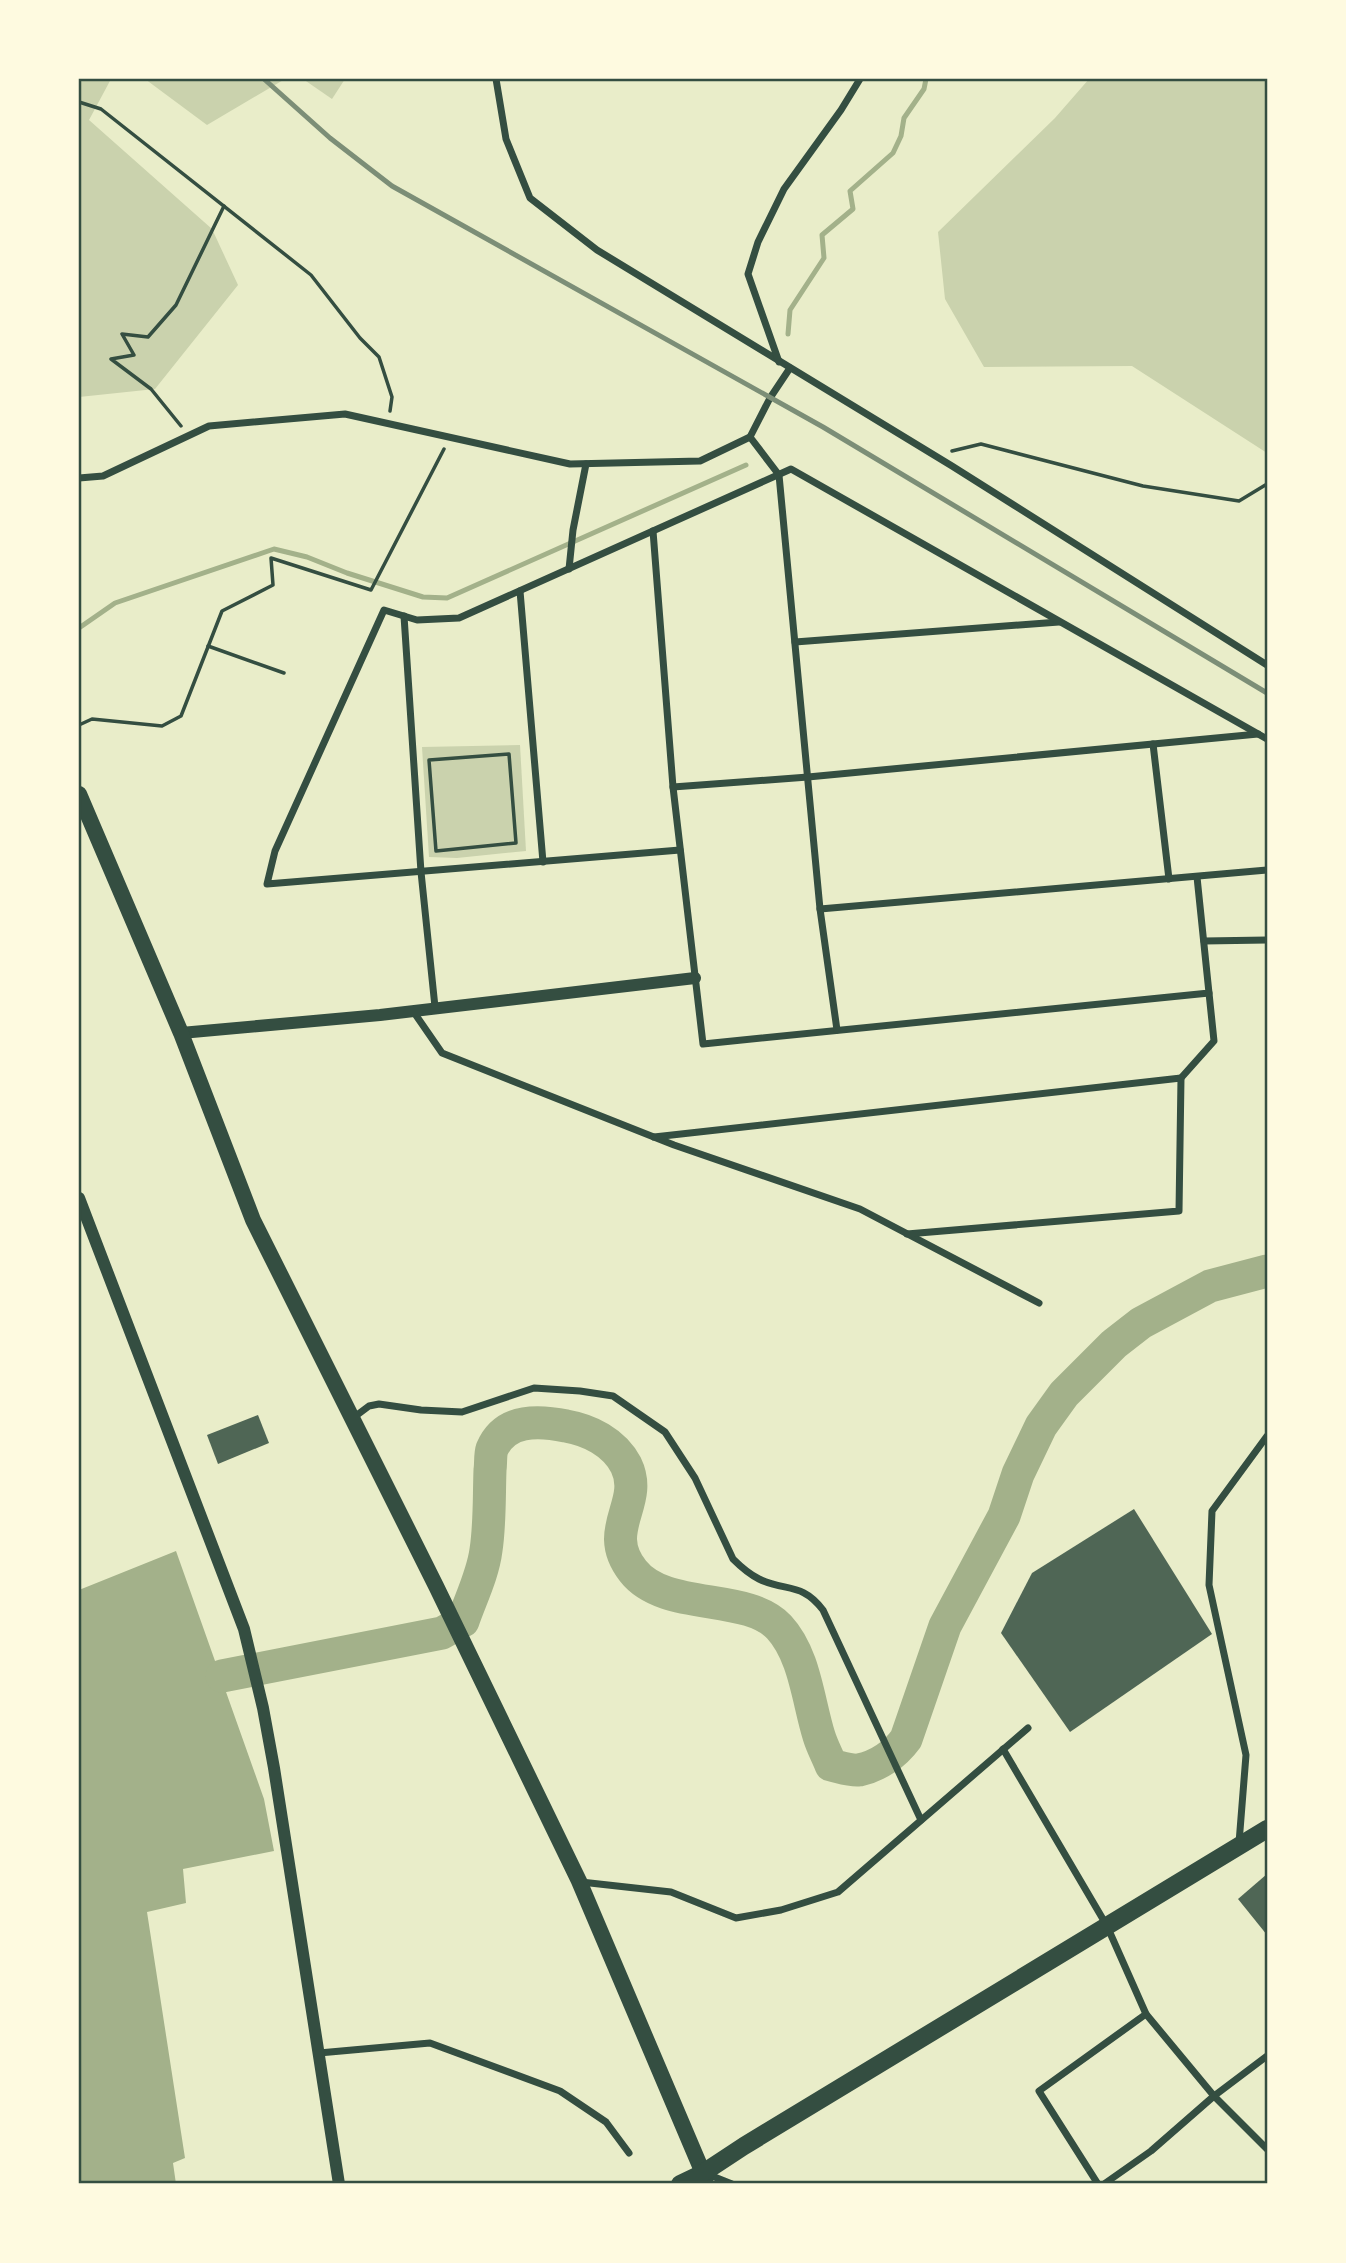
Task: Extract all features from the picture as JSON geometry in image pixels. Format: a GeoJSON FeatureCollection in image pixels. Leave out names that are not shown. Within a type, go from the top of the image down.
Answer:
{"type":"FeatureCollection","features":[{"type":"Feature","properties":{"kind":"highway"},"geometry":{"type":"LineString","coordinates":[[680,2184],[701,2180],[744,2146],[1267,1829]]}},
{"type":"Feature","properties":{"kind":"main road"},"geometry":{"type":"LineString","coordinates":[[79,794],[181,1033],[253,1220],[478,1671],[579,1881],[701,2180]]}},
{"type":"Feature","properties":{"kind":"street"},"geometry":{"type":"LineString","coordinates":[[496,79],[506,139],[530,198],[597,250],[933,455],[1267,665]]}},
{"type":"Feature","properties":{"kind":"street"},"geometry":{"type":"LineString","coordinates":[[779,362],[748,274],[758,242],[784,189],[860,79]]}},
{"type":"Feature","properties":{"kind":"street"},"geometry":{"type":"LineString","coordinates":[[79,478],[103,476],[209,426],[345,414],[570,464],[700,460],[750,437],[770,398],[790,368]]}},
{"type":"Feature","properties":{"kind":"street"},"geometry":{"type":"LineString","coordinates":[[750,437],[779,475],[820,909],[837,1030]]}},
{"type":"Feature","properties":{"kind":"street"},"geometry":{"type":"LineString","coordinates":[[569,569],[573,530],[586,464]]}},
{"type":"Feature","properties":{"kind":"street"},"geometry":{"type":"LineString","coordinates":[[680,850],[267,884],[275,851],[384,610],[416,620],[459,618],[791,469],[1267,739]]}},
{"type":"Feature","properties":{"kind":"street"},"geometry":{"type":"LineString","coordinates":[[653,531],[673,787],[703,1044],[1209,993]]}},
{"type":"Feature","properties":{"kind":"street"},"geometry":{"type":"LineString","coordinates":[[520,591],[542,862]]}},
{"type":"Feature","properties":{"kind":"street"},"geometry":{"type":"LineString","coordinates":[[404,616],[422,872],[435,1007]]}},
{"type":"Feature","properties":{"kind":"street"},"geometry":{"type":"LineString","coordinates":[[795,642],[1060,622]]}},
{"type":"Feature","properties":{"kind":"street"},"geometry":{"type":"LineString","coordinates":[[673,787],[808,777],[1258,734]]}},
{"type":"Feature","properties":{"kind":"street"},"geometry":{"type":"LineString","coordinates":[[1153,744],[1169,879]]}},
{"type":"Feature","properties":{"kind":"street"},"geometry":{"type":"LineString","coordinates":[[820,909],[1267,870]]}},
{"type":"Feature","properties":{"kind":"street"},"geometry":{"type":"LineString","coordinates":[[907,1234],[1179,1210],[1181,1078],[1214,1041],[1197,877]]}},
{"type":"Feature","properties":{"kind":"street"},"geometry":{"type":"LineString","coordinates":[[1204,941],[1267,940]]}},
{"type":"Feature","properties":{"kind":"street"},"geometry":{"type":"LineString","coordinates":[[181,1033],[695,978]]}},
{"type":"Feature","properties":{"kind":"street"},"geometry":{"type":"LineString","coordinates":[[413,1010],[442,1053],[654,1137],[860,1209],[1039,1303]]}},
{"type":"Feature","properties":{"kind":"street"},"geometry":{"type":"LineString","coordinates":[[654,1137],[1181,1078]]}},
{"type":"Feature","properties":{"kind":"street"},"geometry":{"type":"LineString","coordinates":[[79,1198],[244,1629],[263,1708],[339,2184]]}},
{"type":"Feature","properties":{"kind":"street"},"geometry":{"type":"LineString","coordinates":[[352,1418],[369,1406],[379,1404],[462,1412],[534,1388],[612,1396],[665,1432],[695,1478],[733,1559],[743,1570],[760,1580],[804,1591],[823,1610],[921,1819]]}},
{"type":"Feature","properties":{"kind":"street"},"geometry":{"type":"LineString","coordinates":[[1238,1847],[1246,1755],[1209,1585],[1212,1511],[1267,1436]]}},
{"type":"Feature","properties":{"kind":"street"},"geometry":{"type":"LineString","coordinates":[[579,1881],[671,1892],[736,1918],[754,1916],[838,1892],[1028,1728]]}},
{"type":"Feature","properties":{"kind":"street"},"geometry":{"type":"LineString","coordinates":[[1003,1749],[1107,1926],[1146,2014],[1214,2096],[1267,2149]]}},
{"type":"Feature","properties":{"kind":"street"},"geometry":{"type":"LineString","coordinates":[[1098,2184],[1039,2091],[1146,2014]]}},
{"type":"Feature","properties":{"kind":"street"},"geometry":{"type":"LineString","coordinates":[[319,2053],[430,2043],[560,2091],[606,2122],[629,2153]]}},
{"type":"Feature","properties":{"kind":"street"},"geometry":{"type":"LineString","coordinates":[[1104,2184],[1151,2151],[1214,2096],[1267,2056]]}},
{"type":"Feature","properties":{"kind":"street"},"geometry":{"type":"LineString","coordinates":[[701,2180],[732,2184]]}},
{"type":"Feature","properties":{"kind":"path"},"geometry":{"type":"LineString","coordinates":[[79,102],[101,108],[311,275],[359,338],[379,357],[392,397],[388,424]]}},
{"type":"Feature","properties":{"kind":"path"},"geometry":{"type":"LineString","coordinates":[[188,435],[150,389],[111,359],[134,355],[122,334],[148,337],[176,305],[224,206]]}},
{"type":"Feature","properties":{"kind":"path"},"geometry":{"type":"LineString","coordinates":[[79,725],[92,719],[162,726],[181,716],[222,611],[273,585],[271,558],[371,590],[450,437]]}},
{"type":"Feature","properties":{"kind":"path"},"geometry":{"type":"LineString","coordinates":[[933,455],[981,444],[1143,486],[1239,501],[1267,484]]}},
{"type":"Feature","properties":{"kind":"path"},"geometry":{"type":"LineString","coordinates":[[208,646],[284,673]]}},
{"type":"Feature","properties":{"kind":"path"},"geometry":{"type":"LineString","coordinates":[[509,754],[516,843],[436,851],[429,760],[509,754]]}},
{"type":"Feature","properties":{"kind":"shaded area"},"geometry":{"type":"Polygon","coordinates":[[[79,79],[111,79],[89,120],[212,229],[238,285],[155,389],[79,397],[79,79]]]}},
{"type":"Feature","properties":{"kind":"shaded area"},"geometry":{"type":"Polygon","coordinates":[[[145,79],[285,79],[207,125],[145,79]]]}},
{"type":"Feature","properties":{"kind":"shaded area"},"geometry":{"type":"Polygon","coordinates":[[[303,79],[345,79],[332,99],[303,79]]]}},
{"type":"Feature","properties":{"kind":"shaded area"},"geometry":{"type":"Polygon","coordinates":[[[1089,79],[1267,79],[1267,453],[1132,366],[984,367],[945,299],[938,232],[1055,118],[1089,79]]]}},
{"type":"Feature","properties":{"kind":"shaded area"},"geometry":{"type":"Polygon","coordinates":[[[520,745],[526,851],[457,858],[429,857],[422,747],[520,745]]]}},
{"type":"Feature","properties":{"kind":"shaded area"},"geometry":{"type":"Polygon","coordinates":[[[176,1551],[264,1799],[274,1851],[183,1869],[186,1903],[147,1912],[185,2158],[173,2163],[176,2184],[79,2184],[79,1590],[176,1551]]]}},
{"type":"Feature","properties":{"kind":"building"},"geometry":{"type":"Polygon","coordinates":[[[258,1415],[269,1443],[218,1464],[207,1435],[258,1415]]]}},
{"type":"Feature","properties":{"kind":"building"},"geometry":{"type":"Polygon","coordinates":[[[1134,1509],[1212,1634],[1070,1732],[1001,1633],[1032,1573],[1134,1509]]]}},
{"type":"Feature","properties":{"kind":"building"},"geometry":{"type":"Polygon","coordinates":[[[1267,1874],[1267,1935],[1238,1899],[1267,1874]]]}},
{"type":"Feature","properties":{"kind":"waterway"},"geometry":{"type":"LineString","coordinates":[[788,334],[790,310],[824,258],[822,235],[853,209],[850,191],[893,153],[901,136],[904,118],[924,89],[926,79]]}},
{"type":"Feature","properties":{"kind":"waterway"},"geometry":{"type":"LineString","coordinates":[[79,628],[115,603],[274,549],[307,557],[423,597],[447,598],[746,465]]}},
{"type":"Feature","properties":{"kind":"waterway"},"geometry":{"type":"LineString","coordinates":[[222,1676],[442,1633],[463,1621],[480,1577],[486,1550],[492,1449],[498,1439],[514,1427],[534,1423],[555,1424],[575,1428],[600,1438],[615,1450],[626,1465],[630,1492],[621,1529],[621,1542],[624,1556],[633,1571],[647,1584],[665,1592],[747,1609],[765,1616],[779,1627],[795,1651],[819,1736],[831,1765],[856,1770],[873,1766],[897,1750],[906,1739],[945,1626],[1004,1516],[1018,1474],[1041,1426],[1064,1394],[1114,1344],[1141,1323],[1210,1286],[1267,1271]]}},
{"type":"Feature","properties":{"kind":"railway"},"geometry":{"type":"LineString","coordinates":[[264,79],[330,138],[392,186],[823,427],[1267,693]]}}]}
